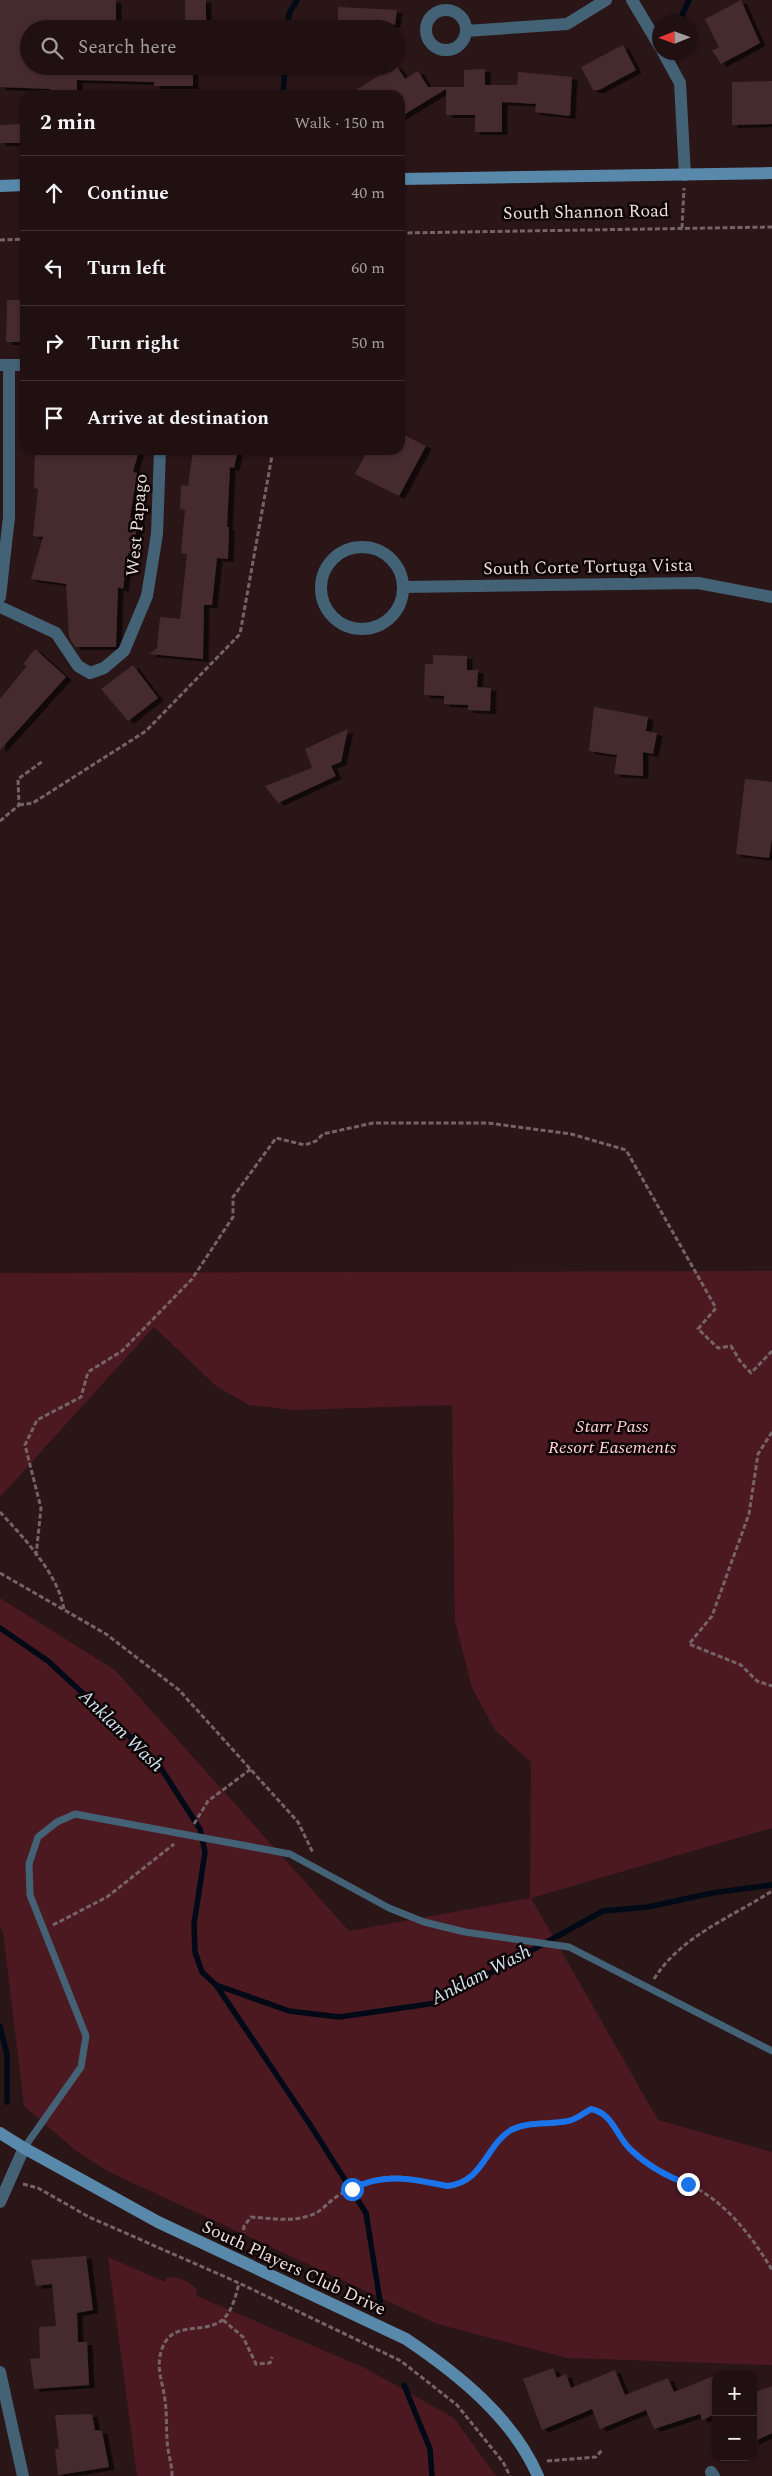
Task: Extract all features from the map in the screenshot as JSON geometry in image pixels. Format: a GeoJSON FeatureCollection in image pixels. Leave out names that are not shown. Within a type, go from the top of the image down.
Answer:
{"type":"FeatureCollection","features":[{"type":"Feature","properties":{"kind":"street"},"geometry":{"type":"LineString","coordinates":[[466,31],[567,24],[606,0]]}},
{"type":"Feature","properties":{"kind":"street"},"geometry":{"type":"LineString","coordinates":[[632,0],[652,34]]}},
{"type":"Feature","properties":{"kind":"street"},"geometry":{"type":"LineString","coordinates":[[667,60],[680,83],[685,174]]}},
{"type":"Feature","properties":{"kind":"street","name":"South Shannon Road"},"geometry":{"type":"LineString","coordinates":[[405,179],[772,173]]}},
{"type":"Feature","properties":{"kind":"street"},"geometry":{"type":"LineString","coordinates":[[0,186],[20,185]]}},
{"type":"Feature","properties":{"kind":"street"},"geometry":{"type":"LineString","coordinates":[[0,597],[4,517],[4,365],[20,365]]}},
{"type":"Feature","properties":{"kind":"street","name":"West Papago"},"geometry":{"type":"LineString","coordinates":[[0,607],[56,633],[78,666],[90,673],[104,668],[124,651],[148,596],[157,534],[160,455]]}},
{"type":"Feature","properties":{"kind":"street"},"geometry":{"type":"LineString","coordinates":[[359,547],[372,548],[384,553],[394,562],[400,574],[403,587],[401,601],[394,614],[384,623],[371,629],[356,630],[337,621],[324,605],[320,592],[321,579],[326,567],[335,556],[346,550],[359,547]]}},
{"type":"Feature","properties":{"kind":"street","name":"South Corte Tortuga Vista"},"geometry":{"type":"LineString","coordinates":[[403,587],[698,583],[772,597]]}},
{"type":"Feature","properties":{"kind":"street","name":"South Players Club Drive"},"geometry":{"type":"LineString","coordinates":[[0,2133],[158,2222],[406,2339],[432,2356],[498,2415],[524,2449],[538,2476]]}},
{"type":"Feature","properties":{"kind":"street"},"geometry":{"type":"LineString","coordinates":[[0,2202],[24,2148]]}},
{"type":"Feature","properties":{"kind":"street"},"geometry":{"type":"LineString","coordinates":[[0,2372],[23,2476]]}},
{"type":"Feature","properties":{"kind":"lane"},"geometry":{"type":"LineString","coordinates":[[24,2148],[81,2067],[86,2036],[30,1895],[29,1864],[38,1837],[57,1822],[76,1814],[290,1854],[389,1908],[424,1922],[465,1932],[569,1948],[772,2051]]}},
{"type":"Feature","properties":{"kind":"path"},"geometry":{"type":"LineString","coordinates":[[682,228],[685,174]]}},
{"type":"Feature","properties":{"kind":"path","name":"South Shannon Road"},"geometry":{"type":"LineString","coordinates":[[405,233],[772,227]]}},
{"type":"Feature","properties":{"kind":"path"},"geometry":{"type":"LineString","coordinates":[[0,240],[20,240]]}},
{"type":"Feature","properties":{"kind":"path"},"geometry":{"type":"LineString","coordinates":[[0,822],[19,805],[34,803],[146,731],[240,634],[272,455]]}},
{"type":"Feature","properties":{"kind":"path"},"geometry":{"type":"LineString","coordinates":[[19,805],[18,779],[43,761]]}},
{"type":"Feature","properties":{"kind":"path"},"geometry":{"type":"LineString","coordinates":[[36,1556],[41,1508],[25,1445],[37,1420],[81,1397],[88,1372],[122,1351],[192,1278],[233,1217],[233,1197],[276,1138],[305,1145],[323,1134],[373,1123],[488,1123],[571,1134],[626,1150],[716,1308],[698,1329],[718,1348],[731,1346],[740,1361],[751,1372],[772,1351]]}},
{"type":"Feature","properties":{"kind":"path"},"geometry":{"type":"LineString","coordinates":[[772,1432],[758,1454],[749,1514],[712,1616],[689,1644],[741,1665],[757,1681],[772,1686]]}},
{"type":"Feature","properties":{"kind":"path"},"geometry":{"type":"LineString","coordinates":[[0,1512],[29,1543],[62,1595],[64,1611]]}},
{"type":"Feature","properties":{"kind":"path"},"geometry":{"type":"LineString","coordinates":[[0,1573],[106,1634],[179,1690],[298,1822],[309,1842],[318,1868]]}},
{"type":"Feature","properties":{"kind":"path"},"geometry":{"type":"LineString","coordinates":[[43,1930],[107,1897],[188,1834],[208,1801],[251,1769]]}},
{"type":"Feature","properties":{"kind":"path"},"geometry":{"type":"LineString","coordinates":[[648,1989],[674,1953],[709,1927],[772,1892]]}},
{"type":"Feature","properties":{"kind":"path"},"geometry":{"type":"LineString","coordinates":[[242,2244],[244,2226],[251,2217],[308,2217],[326,2208],[335,2198],[364,2182],[384,2177],[454,2186],[472,2176],[498,2142],[512,2130],[544,2122],[570,2121],[591,2109],[602,2111],[610,2118],[621,2139],[654,2170],[688,2184],[730,2214],[758,2247],[772,2270]]}},
{"type":"Feature","properties":{"kind":"path"},"geometry":{"type":"LineString","coordinates":[[26,2187],[38,2188],[98,2221],[239,2284],[401,2361],[457,2405],[503,2462],[510,2476]]}},
{"type":"Feature","properties":{"kind":"path"},"geometry":{"type":"LineString","coordinates":[[172,2476],[171,2456],[167,2438],[166,2410],[158,2369],[162,2349],[173,2334],[182,2329],[212,2326],[223,2320],[235,2298],[239,2284]]}},
{"type":"Feature","properties":{"kind":"path"},"geometry":{"type":"LineString","coordinates":[[223,2320],[243,2337],[251,2358],[256,2364],[270,2363],[272,2357]]}},
{"type":"Feature","properties":{"kind":"path"},"geometry":{"type":"LineString","coordinates":[[547,2461],[596,2457],[602,2450]]}},
{"type":"Feature","properties":{"kind":"green space","name":"Starr Pass Resort Easements"},"geometry":{"type":"Polygon","coordinates":[[[772,1271],[772,1828],[531,1898],[658,2120],[772,2152],[772,2365],[567,2358],[437,2324],[109,2172],[75,2150],[24,2106],[3,1932],[0,1926],[0,1598],[115,1670],[349,1931],[530,1898],[531,1762],[495,1730],[472,1688],[455,1621],[452,1405],[293,1410],[249,1405],[216,1386],[154,1327],[0,1497],[0,1273],[772,1271]]]}},
{"type":"Feature","properties":{"kind":"green space"},"geometry":{"type":"Polygon","coordinates":[[[108,2257],[165,2282],[167,2278],[171,2277],[186,2281],[196,2288],[197,2296],[365,2368],[454,2418],[496,2476],[137,2476],[108,2257]]]}},
{"type":"Feature","properties":{"kind":"building"},"geometry":{"type":"Polygon","coordinates":[[[0,0],[116,0],[116,20],[20,20],[20,75],[193,75],[193,86],[154,86],[154,82],[77,80],[77,90],[0,87],[0,0]]]}},
{"type":"Feature","properties":{"kind":"building"},"geometry":{"type":"Polygon","coordinates":[[[185,0],[206,0],[206,20],[185,20],[185,0]]]}},
{"type":"Feature","properties":{"kind":"building"},"geometry":{"type":"Polygon","coordinates":[[[741,0],[760,43],[721,64],[712,50],[719,48],[705,19],[741,0]]]}},
{"type":"Feature","properties":{"kind":"building"},"geometry":{"type":"Polygon","coordinates":[[[338,7],[397,10],[396,20],[338,20],[338,7]]]}},
{"type":"Feature","properties":{"kind":"building"},"geometry":{"type":"Polygon","coordinates":[[[623,45],[636,70],[599,90],[593,90],[581,67],[623,45]]]}},
{"type":"Feature","properties":{"kind":"building"},"geometry":{"type":"Polygon","coordinates":[[[485,69],[485,85],[517,85],[518,72],[572,77],[570,116],[535,112],[536,104],[502,102],[502,132],[475,132],[475,115],[446,115],[446,89],[405,114],[405,90],[356,90],[380,75],[402,75],[405,79],[418,71],[428,87],[464,87],[464,70],[485,69]]]}},
{"type":"Feature","properties":{"kind":"building"},"geometry":{"type":"Polygon","coordinates":[[[772,81],[772,124],[732,125],[732,82],[772,81]]]}},
{"type":"Feature","properties":{"kind":"building"},"geometry":{"type":"Polygon","coordinates":[[[20,124],[20,143],[0,143],[0,125],[20,124]]]}},
{"type":"Feature","properties":{"kind":"building"},"geometry":{"type":"Polygon","coordinates":[[[7,300],[20,300],[20,342],[6,342],[7,300]]]}},
{"type":"Feature","properties":{"kind":"building"},"geometry":{"type":"Polygon","coordinates":[[[405,436],[426,446],[399,496],[355,474],[365,455],[405,455],[405,436]]]}},
{"type":"Feature","properties":{"kind":"building"},"geometry":{"type":"Polygon","coordinates":[[[35,455],[138,455],[133,472],[137,473],[130,518],[139,520],[131,554],[128,553],[123,589],[118,587],[116,647],[75,647],[69,637],[66,584],[31,579],[43,537],[33,536],[38,489],[34,488],[35,455]]]}},
{"type":"Feature","properties":{"kind":"building"},"geometry":{"type":"Polygon","coordinates":[[[192,455],[237,455],[234,468],[230,467],[227,527],[229,527],[228,559],[217,558],[212,605],[204,605],[203,659],[149,654],[157,648],[160,617],[180,619],[187,554],[181,553],[185,510],[180,509],[181,485],[188,486],[192,455]]]}},
{"type":"Feature","properties":{"kind":"building"},"geometry":{"type":"Polygon","coordinates":[[[35,649],[66,677],[0,750],[0,699],[27,666],[23,664],[35,649]]]}},
{"type":"Feature","properties":{"kind":"building"},"geometry":{"type":"Polygon","coordinates":[[[433,655],[467,656],[467,670],[478,670],[477,687],[491,688],[490,711],[468,710],[468,705],[444,704],[444,696],[424,695],[425,664],[433,664],[433,655]]]}},
{"type":"Feature","properties":{"kind":"building"},"geometry":{"type":"Polygon","coordinates":[[[133,665],[158,698],[128,721],[101,689],[133,665]]]}},
{"type":"Feature","properties":{"kind":"building"},"geometry":{"type":"Polygon","coordinates":[[[594,707],[648,717],[646,731],[657,733],[653,754],[643,752],[643,776],[614,774],[617,755],[589,751],[594,707]]]}},
{"type":"Feature","properties":{"kind":"building"},"geometry":{"type":"Polygon","coordinates":[[[348,729],[341,762],[331,766],[336,776],[278,803],[265,786],[312,768],[305,749],[348,729]]]}},
{"type":"Feature","properties":{"kind":"building"},"geometry":{"type":"Polygon","coordinates":[[[745,779],[772,782],[772,838],[769,858],[736,854],[745,779]]]}},
{"type":"Feature","properties":{"kind":"building"},"geometry":{"type":"Polygon","coordinates":[[[86,2256],[93,2310],[77,2313],[78,2342],[87,2342],[89,2385],[34,2389],[30,2359],[40,2358],[39,2327],[56,2326],[52,2284],[36,2286],[31,2260],[86,2256]]]}},
{"type":"Feature","properties":{"kind":"building"},"geometry":{"type":"Polygon","coordinates":[[[553,2368],[557,2378],[566,2374],[571,2388],[615,2370],[625,2395],[668,2378],[674,2392],[712,2377],[712,2416],[702,2420],[700,2414],[654,2429],[646,2410],[600,2429],[592,2409],[542,2430],[523,2379],[553,2368]]]}},
{"type":"Feature","properties":{"kind":"building"},"geometry":{"type":"Polygon","coordinates":[[[772,2386],[772,2433],[757,2440],[757,2416],[757,2392],[772,2386]]]}},
{"type":"Feature","properties":{"kind":"building"},"geometry":{"type":"Polygon","coordinates":[[[92,2414],[95,2430],[102,2431],[109,2467],[58,2475],[55,2449],[59,2449],[55,2415],[92,2414]]]}},
{"type":"Feature","properties":{"kind":"waterway"},"geometry":{"type":"LineString","coordinates":[[289,20],[289,14],[297,0]]}},
{"type":"Feature","properties":{"kind":"waterway"},"geometry":{"type":"LineString","coordinates":[[682,15],[689,0]]}},
{"type":"Feature","properties":{"kind":"waterway"},"geometry":{"type":"LineString","coordinates":[[283,90],[284,75]]}},
{"type":"Feature","properties":{"kind":"waterway","name":"Anklam Wash"},"geometry":{"type":"LineString","coordinates":[[0,1628],[48,1661],[157,1762],[200,1829],[205,1852],[194,1924],[195,1952],[202,1972],[216,1985],[289,2011],[339,2017],[436,2003],[603,1911],[648,1907],[712,1893],[772,1885]]}},
{"type":"Feature","properties":{"kind":"waterway"},"geometry":{"type":"LineString","coordinates":[[216,1985],[309,2123],[366,2213],[380,2301]]}},
{"type":"Feature","properties":{"kind":"waterway"},"geometry":{"type":"LineString","coordinates":[[0,2026],[7,2055],[7,2102]]}},
{"type":"Feature","properties":{"kind":"waterway"},"geometry":{"type":"LineString","coordinates":[[404,2385],[430,2449],[432,2476]]}},
{"type":"Feature","properties":{"kind":"route"},"geometry":{"type":"LineString","coordinates":[[352,2189],[364,2182],[384,2177],[454,2186],[472,2176],[491,2154],[498,2142],[512,2130],[544,2122],[570,2121],[591,2109],[602,2111],[610,2118],[621,2139],[654,2170],[688,2184]]}}]}
